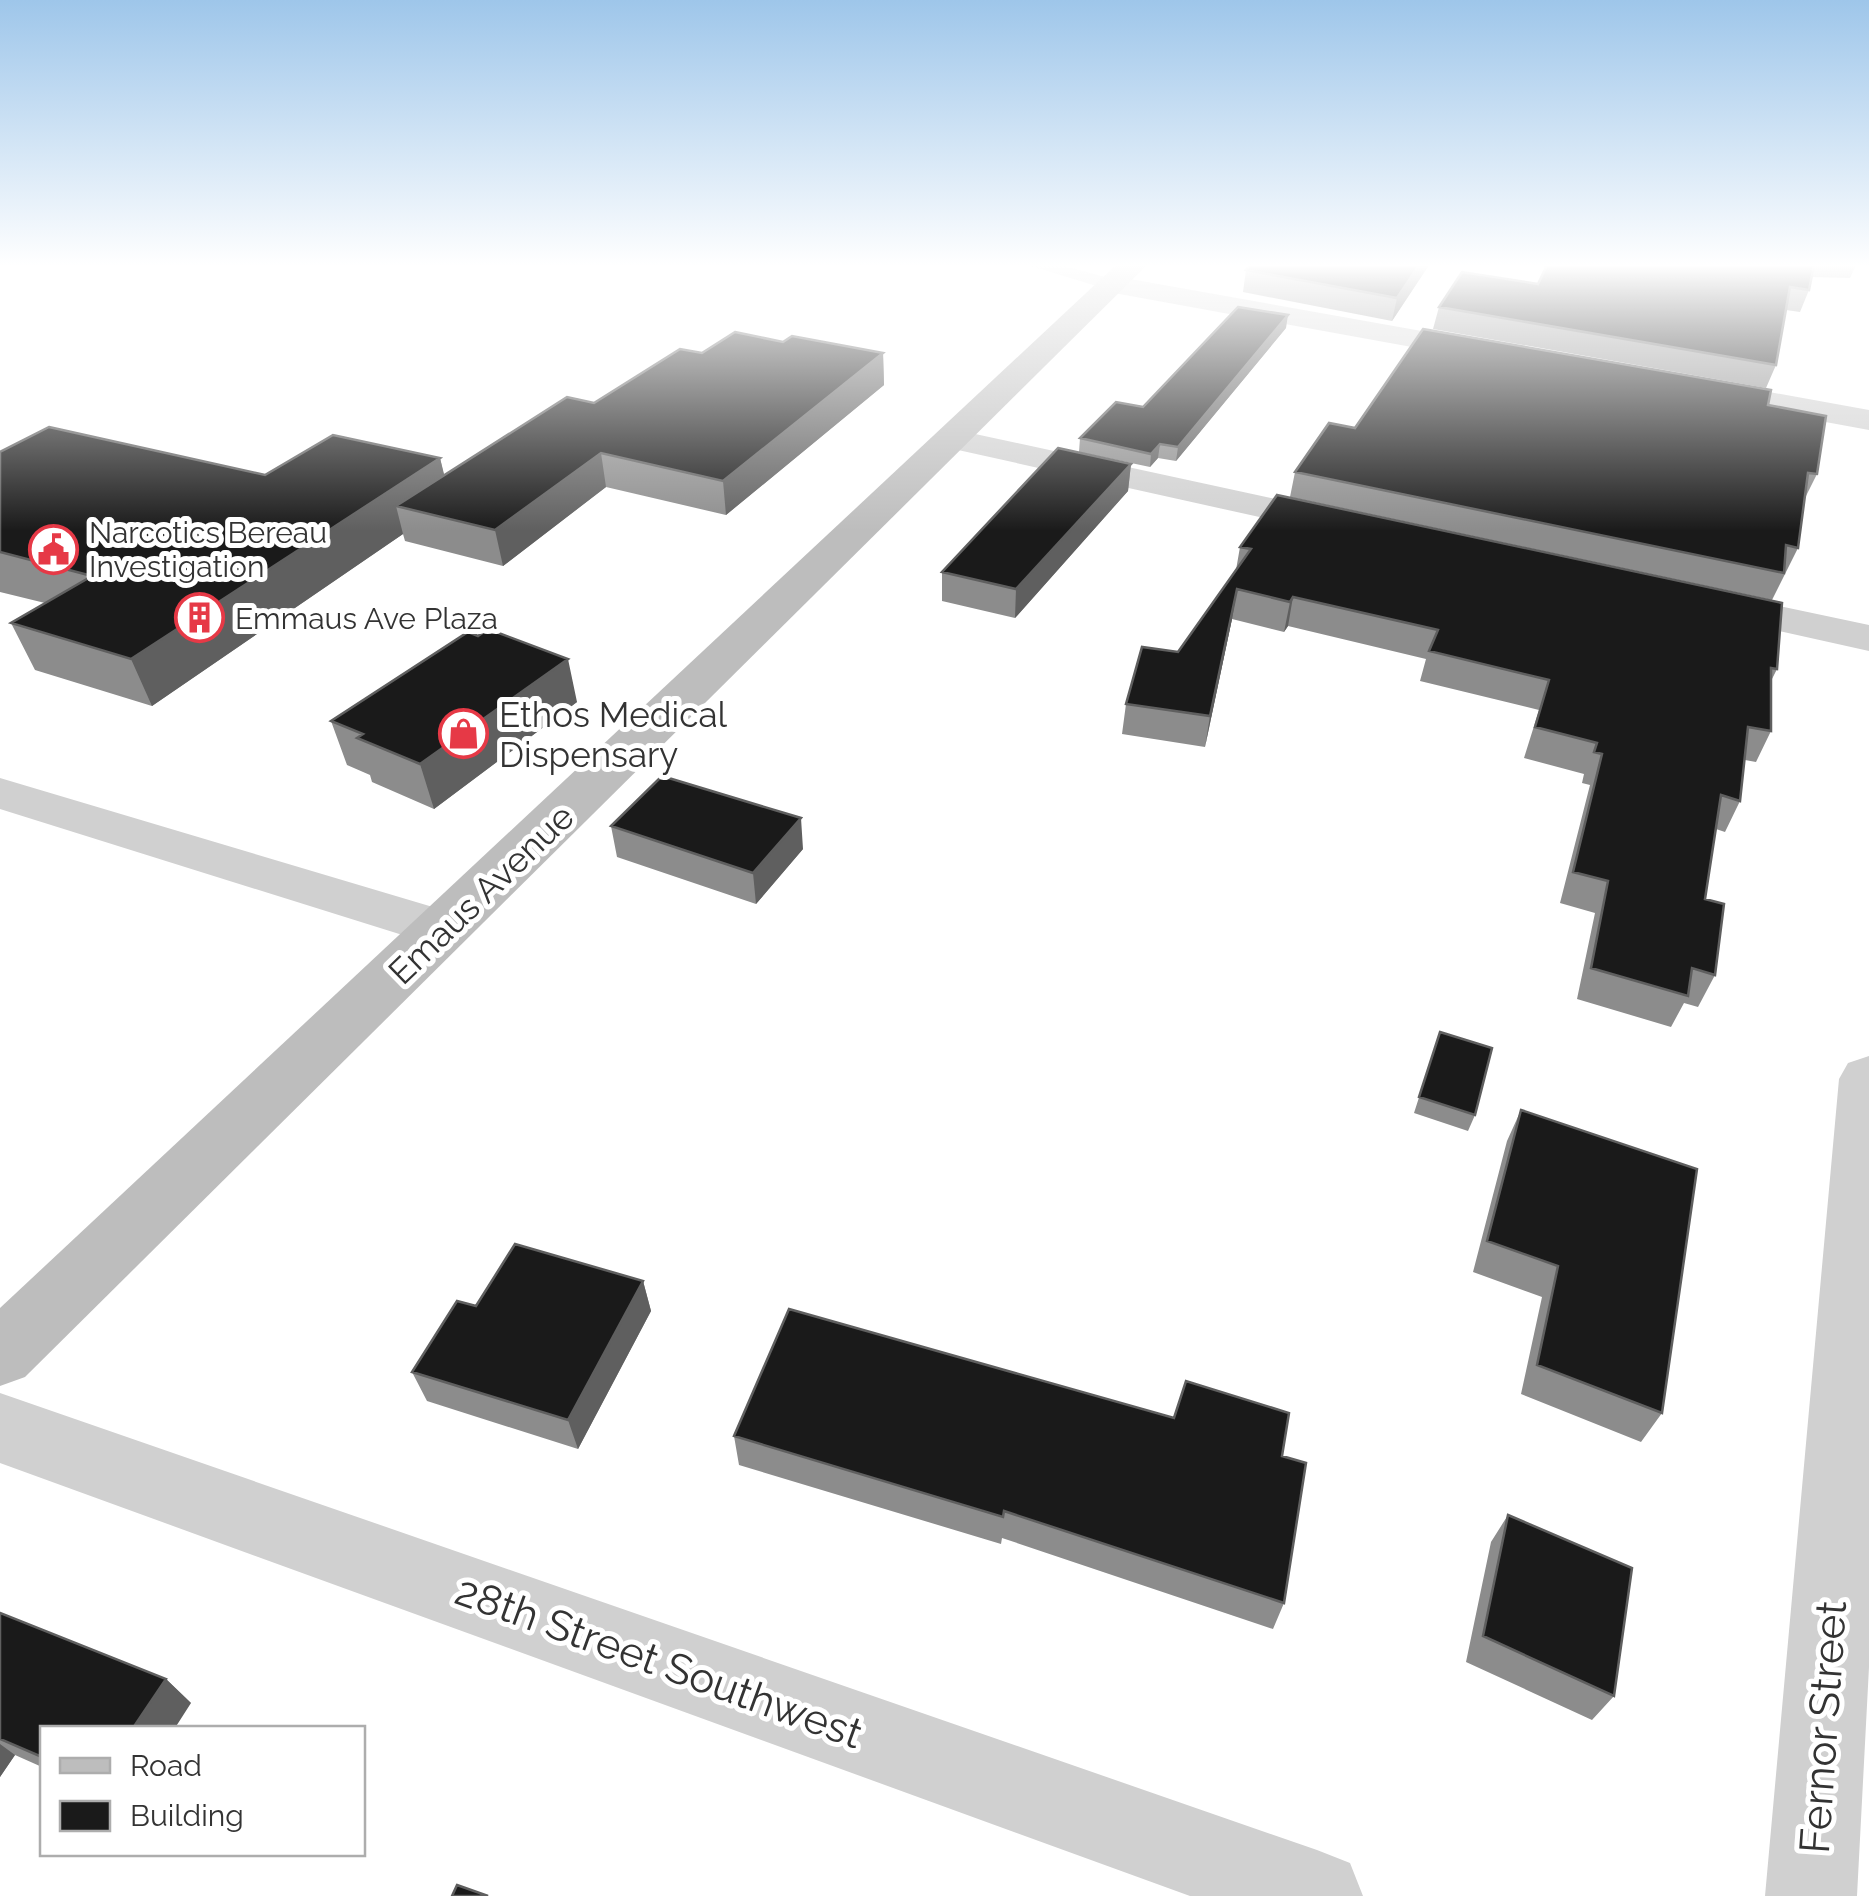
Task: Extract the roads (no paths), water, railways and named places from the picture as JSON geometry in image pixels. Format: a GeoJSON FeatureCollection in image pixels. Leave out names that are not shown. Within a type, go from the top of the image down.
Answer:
{"type":"FeatureCollection","features":[{"type":"Feature","properties":{"kind":"main road","name":"Emaus Avenue"},"geometry":{"type":"LineString","coordinates":[[0,1354],[1042,353]]}},
{"type":"Feature","properties":{"kind":"street"},"geometry":{"type":"LineString","coordinates":[[1503,353],[1520,357]]}},
{"type":"Feature","properties":{"kind":"street"},"geometry":{"type":"LineString","coordinates":[[1675,385],[1869,420]]}},
{"type":"Feature","properties":{"kind":"street"},"geometry":{"type":"LineString","coordinates":[[952,440],[1382,532]]}},
{"type":"Feature","properties":{"kind":"street"},"geometry":{"type":"LineString","coordinates":[[1674,596],[1869,638]]}},
{"type":"Feature","properties":{"kind":"street"},"geometry":{"type":"LineString","coordinates":[[0,793],[444,930]]}},
{"type":"Feature","properties":{"kind":"street","name":"Fernor Street"},"geometry":{"type":"LineString","coordinates":[[1811,1896],[1869,1078]]}},
{"type":"Feature","properties":{"kind":"street","name":"28th Street Southwest"},"geometry":{"type":"LineString","coordinates":[[0,1428],[1318,1896]]}},
{"type":"Feature","properties":{"kind":"place","name":"Narcotics Bereau Investigation"},"geometry":{"type":"Point","coordinates":[54,549]}},
{"type":"Feature","properties":{"kind":"place","name":"Emmaus Ave Plaza"},"geometry":{"type":"Point","coordinates":[200,618]}},
{"type":"Feature","properties":{"kind":"place","name":"Ethos Medical Dispensary"},"geometry":{"type":"Point","coordinates":[464,734]}}]}
